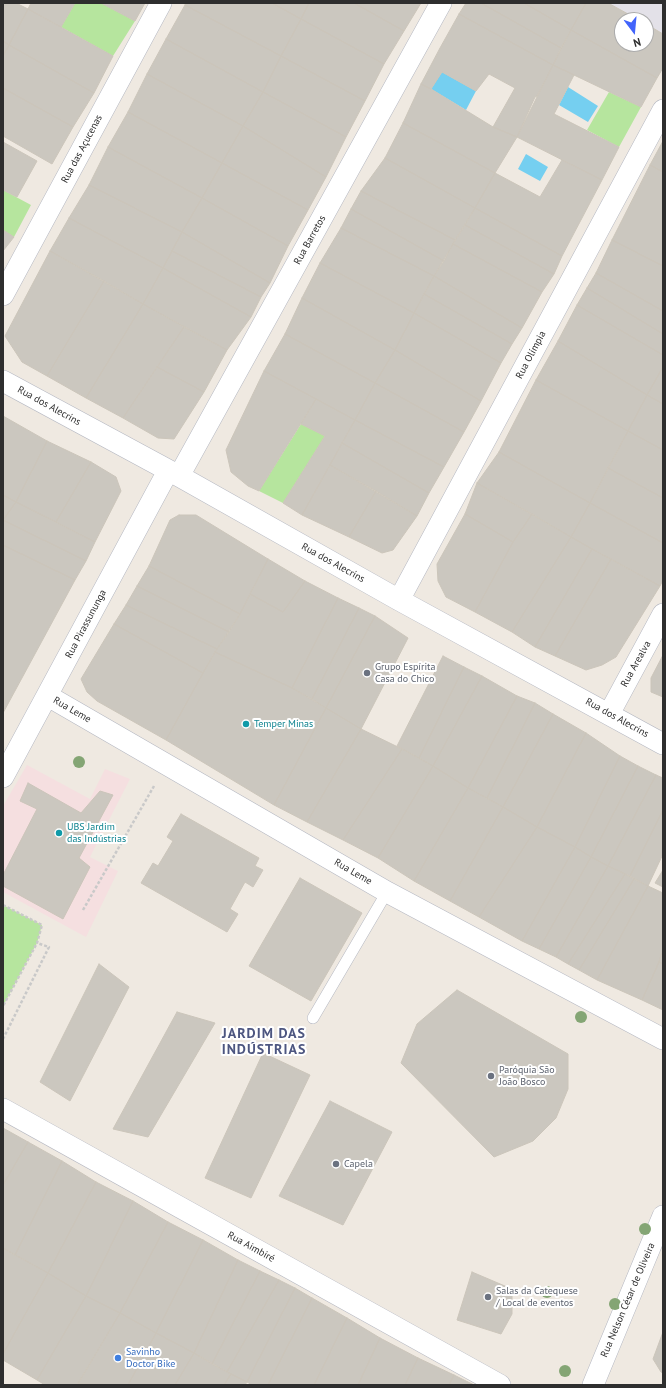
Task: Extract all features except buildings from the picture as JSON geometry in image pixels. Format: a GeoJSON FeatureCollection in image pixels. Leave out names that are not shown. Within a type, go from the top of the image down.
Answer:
{"type":"FeatureCollection","features":[{"type":"Feature","properties":{"kind":"street","name":"Rua das Açucenas"},"geometry":{"type":"LineString","coordinates":[[3,295],[161,3]]}},
{"type":"Feature","properties":{"kind":"street","name":"Rua Barretos"},"geometry":{"type":"LineString","coordinates":[[174,474],[441,3]]}},
{"type":"Feature","properties":{"kind":"street","name":"Rua Olímpia"},"geometry":{"type":"LineString","coordinates":[[399,600],[663,110]]}},
{"type":"Feature","properties":{"kind":"street","name":"Rua dos Alecrins"},"geometry":{"type":"LineString","coordinates":[[3,381],[663,744]]}},
{"type":"Feature","properties":{"kind":"street","name":"Rua Pirassununga"},"geometry":{"type":"LineString","coordinates":[[3,777],[174,474]]}},
{"type":"Feature","properties":{"kind":"street","name":"Rua Arealva"},"geometry":{"type":"LineString","coordinates":[[609,714],[663,614]]}},
{"type":"Feature","properties":{"kind":"street","name":"Rua Leme"},"geometry":{"type":"LineString","coordinates":[[48,696],[387,892],[663,1040]]}},
{"type":"Feature","properties":{"kind":"street","name":"Rua Aimbiré"},"geometry":{"type":"LineString","coordinates":[[3,1109],[500,1385]]}},
{"type":"Feature","properties":{"kind":"street","name":"Rua Nelson César de Oliveira"},"geometry":{"type":"LineString","coordinates":[[598,1384],[663,1216]]}},
{"type":"Feature","properties":{"kind":"lane"},"geometry":{"type":"LineString","coordinates":[[313,1018],[387,892]]}},
{"type":"Feature","properties":{"kind":"path"},"geometry":{"type":"LineString","coordinates":[[83,910],[166,765]]}},
{"type":"Feature","properties":{"kind":"path"},"geometry":{"type":"LineString","coordinates":[[3,905],[42,925],[37,943],[3,1006]]}},
{"type":"Feature","properties":{"kind":"path"},"geometry":{"type":"LineString","coordinates":[[3,1039],[49,948],[37,943]]}},
{"type":"Feature","properties":{"kind":"shaded area"},"geometry":{"type":"Polygon","coordinates":[[[608,3],[663,3],[663,34],[654,29],[654,12],[624,12],[608,3]]]}},
{"type":"Feature","properties":{"kind":"shaded area"},"geometry":{"type":"Polygon","coordinates":[[[27,765],[90,799],[105,769],[130,779],[90,857],[118,871],[86,937],[3,892],[3,806],[27,765]]]}},
{"type":"Feature","properties":{"kind":"green space"},"geometry":{"type":"Polygon","coordinates":[[[75,3],[101,3],[135,21],[113,56],[61,27],[75,3]]]}},
{"type":"Feature","properties":{"kind":"green space"},"geometry":{"type":"Polygon","coordinates":[[[609,92],[641,107],[619,147],[587,130],[609,92]]]}},
{"type":"Feature","properties":{"kind":"green space"},"geometry":{"type":"Polygon","coordinates":[[[3,190],[31,205],[14,237],[3,230],[3,190]]]}},
{"type":"Feature","properties":{"kind":"green space"},"geometry":{"type":"Polygon","coordinates":[[[301,424],[325,436],[283,503],[259,491],[301,424]]]}},
{"type":"Feature","properties":{"kind":"green space"},"geometry":{"type":"Polygon","coordinates":[[[3,905],[42,925],[37,943],[3,1006],[3,905]]]}},
{"type":"Feature","properties":{"kind":"water"},"geometry":{"type":"Polygon","coordinates":[[[442,72],[476,91],[466,110],[431,89],[442,72]]]}},
{"type":"Feature","properties":{"kind":"water"},"geometry":{"type":"Polygon","coordinates":[[[568,87],[598,106],[588,122],[559,105],[568,87]]]}},
{"type":"Feature","properties":{"kind":"water"},"geometry":{"type":"Polygon","coordinates":[[[526,154],[548,167],[540,181],[518,169],[526,154]]]}},
{"type":"Feature","properties":{"kind":"place","name":"Grupo Espírita Casa do Chico"},"geometry":{"type":"Point","coordinates":[367,673]}},
{"type":"Feature","properties":{"kind":"place","name":"Temper Minas"},"geometry":{"type":"Point","coordinates":[246,724]}},
{"type":"Feature","properties":{"kind":"place","name":"UBS Jardim das Indústrias"},"geometry":{"type":"Point","coordinates":[59,833]}},
{"type":"Feature","properties":{"kind":"place","name":"Paróquia São João Bosco"},"geometry":{"type":"Point","coordinates":[491,1076]}},
{"type":"Feature","properties":{"kind":"place","name":"Capela"},"geometry":{"type":"Point","coordinates":[336,1164]}},
{"type":"Feature","properties":{"kind":"place","name":"Salas da Catequese / Local de eventos"},"geometry":{"type":"Point","coordinates":[488,1297]}},
{"type":"Feature","properties":{"kind":"place","name":"Savinho Doctor Bike"},"geometry":{"type":"Point","coordinates":[118,1358]}},
{"type":"Feature","properties":{"kind":"district","name":"JARDIM DAS INDÚSTRIAS"},"geometry":{"type":"Point","coordinates":[264,1042]}}]}
